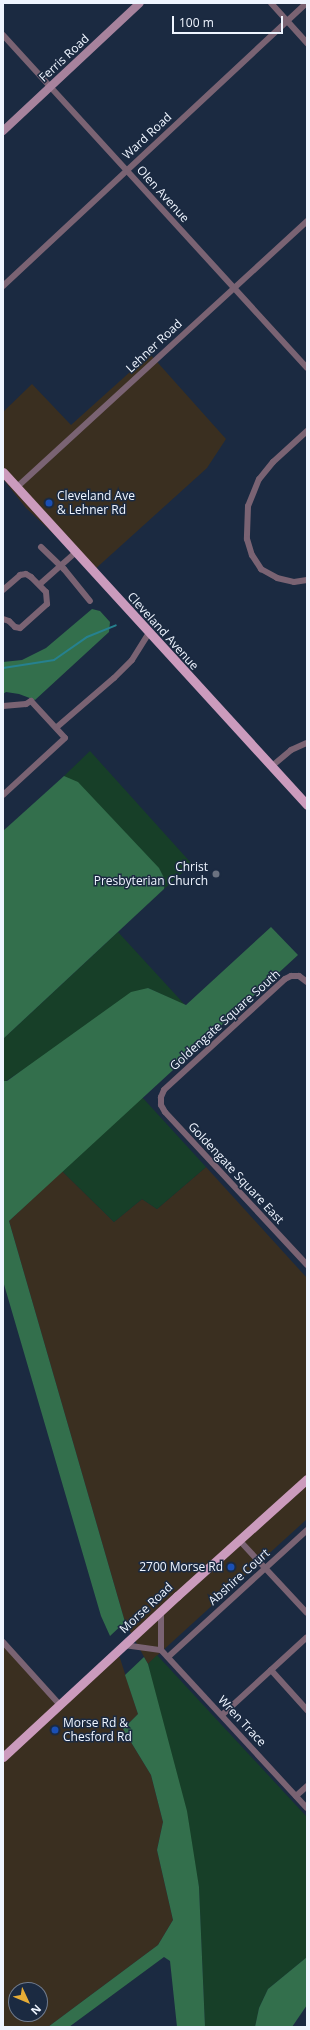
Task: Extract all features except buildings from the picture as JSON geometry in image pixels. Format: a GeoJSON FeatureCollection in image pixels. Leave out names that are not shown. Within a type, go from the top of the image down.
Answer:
{"type":"FeatureCollection","features":[{"type":"Feature","properties":{"kind":"main road","name":"Ferris Road"},"geometry":{"type":"LineString","coordinates":[[3,131],[140,3]]}},
{"type":"Feature","properties":{"kind":"main road","name":"Cleveland Avenue"},"geometry":{"type":"LineString","coordinates":[[3,472],[307,805]]}},
{"type":"Feature","properties":{"kind":"main road","name":"Morse Road"},"geometry":{"type":"LineString","coordinates":[[3,1757],[307,1479]]}},
{"type":"Feature","properties":{"kind":"street"},"geometry":{"type":"LineString","coordinates":[[271,3],[307,43]]}},
{"type":"Feature","properties":{"kind":"street","name":"Ward Road"},"geometry":{"type":"LineString","coordinates":[[3,286],[307,3]]}},
{"type":"Feature","properties":{"kind":"street","name":"Olen Avenue"},"geometry":{"type":"LineString","coordinates":[[3,35],[307,368]]}},
{"type":"Feature","properties":{"kind":"street","name":"Lehner Road"},"geometry":{"type":"LineString","coordinates":[[17,487],[307,221]]}},
{"type":"Feature","properties":{"kind":"street"},"geometry":{"type":"LineString","coordinates":[[307,431],[273,462],[259,479],[248,506],[247,539],[252,555],[261,568],[277,578],[294,582],[307,580]]}},
{"type":"Feature","properties":{"kind":"street"},"geometry":{"type":"LineString","coordinates":[[40,547],[60,566],[90,601]]}},
{"type":"Feature","properties":{"kind":"street"},"geometry":{"type":"LineString","coordinates":[[40,584],[76,552]]}},
{"type":"Feature","properties":{"kind":"street"},"geometry":{"type":"LineString","coordinates":[[3,590],[20,575],[26,574],[40,584],[46,592],[47,604],[20,628],[3,619]]}},
{"type":"Feature","properties":{"kind":"street"},"geometry":{"type":"LineString","coordinates":[[57,727],[132,660],[149,633]]}},
{"type":"Feature","properties":{"kind":"street"},"geometry":{"type":"LineString","coordinates":[[3,706],[26,704],[31,701],[57,727],[65,738],[3,795]]}},
{"type":"Feature","properties":{"kind":"street"},"geometry":{"type":"LineString","coordinates":[[272,766],[291,750],[307,743]]}},
{"type":"Feature","properties":{"kind":"street","name":"Goldengate Square South"},"geometry":{"type":"LineString","coordinates":[[164,1090],[285,979],[292,976],[299,976],[306,980]]}},
{"type":"Feature","properties":{"kind":"street","name":"Goldengate Square East"},"geometry":{"type":"LineString","coordinates":[[164,1090],[161,1097],[165,1112],[307,1265]]}},
{"type":"Feature","properties":{"kind":"street","name":"Abshire Court"},"geometry":{"type":"LineString","coordinates":[[168,1657],[307,1530]]}},
{"type":"Feature","properties":{"kind":"street"},"geometry":{"type":"LineString","coordinates":[[240,1541],[307,1613]]}},
{"type":"Feature","properties":{"kind":"street"},"geometry":{"type":"LineString","coordinates":[[124,1645],[161,1650],[161,1611]]}},
{"type":"Feature","properties":{"kind":"street"},"geometry":{"type":"LineString","coordinates":[[222,1715],[307,1637]]}},
{"type":"Feature","properties":{"kind":"street"},"geometry":{"type":"LineString","coordinates":[[3,1642],[60,1705]]}},
{"type":"Feature","properties":{"kind":"street","name":"Wren Trace"},"geometry":{"type":"LineString","coordinates":[[161,1650],[307,1808]]}},
{"type":"Feature","properties":{"kind":"street"},"geometry":{"type":"LineString","coordinates":[[271,1670],[307,1710]]}},
{"type":"Feature","properties":{"kind":"street"},"geometry":{"type":"LineString","coordinates":[[296,1796],[307,1786]]}},
{"type":"Feature","properties":{"kind":"shaded area"},"geometry":{"type":"Polygon","coordinates":[[[150,354],[226,439],[207,468],[93,571],[26,508],[3,479],[3,412],[32,384],[71,425],[150,354]]]}},
{"type":"Feature","properties":{"kind":"shaded area"},"geometry":{"type":"Polygon","coordinates":[[[206,1167],[307,1278],[307,1519],[148,1664],[125,1622],[9,1221],[62,1171],[114,1222],[142,1199],[157,1209],[206,1167]]]}},
{"type":"Feature","properties":{"kind":"shaded area"},"geometry":{"type":"Polygon","coordinates":[[[3,1641],[61,1704],[118,1652],[138,1714],[123,1729],[151,1775],[163,1822],[157,1850],[173,1920],[158,1945],[48,2027],[3,2027],[3,1641]]]}},
{"type":"Feature","properties":{"kind":"green space"},"geometry":{"type":"Polygon","coordinates":[[[92,609],[100,611],[110,622],[109,632],[35,700],[19,694],[6,692],[3,694],[3,662],[22,660],[46,648],[92,609]]]}},
{"type":"Feature","properties":{"kind":"green space"},"geometry":{"type":"Polygon","coordinates":[[[90,751],[192,864],[164,889],[165,880],[64,776],[90,751]]]}},
{"type":"Feature","properties":{"kind":"green space"},"geometry":{"type":"Polygon","coordinates":[[[64,776],[78,782],[159,868],[165,880],[164,889],[3,1039],[3,831],[64,776]]]}},
{"type":"Feature","properties":{"kind":"green space"},"geometry":{"type":"Polygon","coordinates":[[[271,927],[298,955],[9,1221],[125,1622],[110,1636],[101,1616],[3,1281],[3,1081],[7,1081],[131,992],[148,988],[186,1005],[271,927]]]}},
{"type":"Feature","properties":{"kind":"green space"},"geometry":{"type":"Polygon","coordinates":[[[118,932],[186,1006],[148,988],[6,1081],[3,1081],[3,1039],[118,932]]]}},
{"type":"Feature","properties":{"kind":"green space"},"geometry":{"type":"Polygon","coordinates":[[[142,1097],[206,1167],[157,1209],[142,1199],[114,1222],[62,1171],[142,1097]]]}},
{"type":"Feature","properties":{"kind":"green space"},"geometry":{"type":"Polygon","coordinates":[[[157,1655],[307,1817],[307,1957],[268,1989],[259,2008],[255,2027],[205,2027],[199,1887],[148,1664],[157,1655]]]}},
{"type":"Feature","properties":{"kind":"green space"},"geometry":{"type":"Polygon","coordinates":[[[144,1657],[148,1664],[187,1811],[199,1887],[205,2027],[177,2027],[170,1961],[164,1957],[69,2027],[48,2027],[158,1945],[173,1920],[157,1850],[163,1822],[151,1775],[123,1729],[138,1714],[125,1675],[144,1657]]]}},
{"type":"Feature","properties":{"kind":"green space"},"geometry":{"type":"Polygon","coordinates":[[[307,1957],[307,2005],[292,2027],[255,2027],[259,2008],[268,1989],[307,1957]]]}},
{"type":"Feature","properties":{"kind":"waterway"},"geometry":{"type":"LineString","coordinates":[[3,668],[54,660],[87,637],[116,625]]}},
{"type":"Feature","properties":{"kind":"place","name":"Cleveland Ave & Lehner Rd"},"geometry":{"type":"Point","coordinates":[49,503]}},
{"type":"Feature","properties":{"kind":"place","name":"Christ Presbyterian Church"},"geometry":{"type":"Point","coordinates":[216,874]}},
{"type":"Feature","properties":{"kind":"place","name":"2700 Morse Rd"},"geometry":{"type":"Point","coordinates":[231,1567]}},
{"type":"Feature","properties":{"kind":"place","name":"Morse Rd & Chesford Rd"},"geometry":{"type":"Point","coordinates":[55,1730]}}]}
